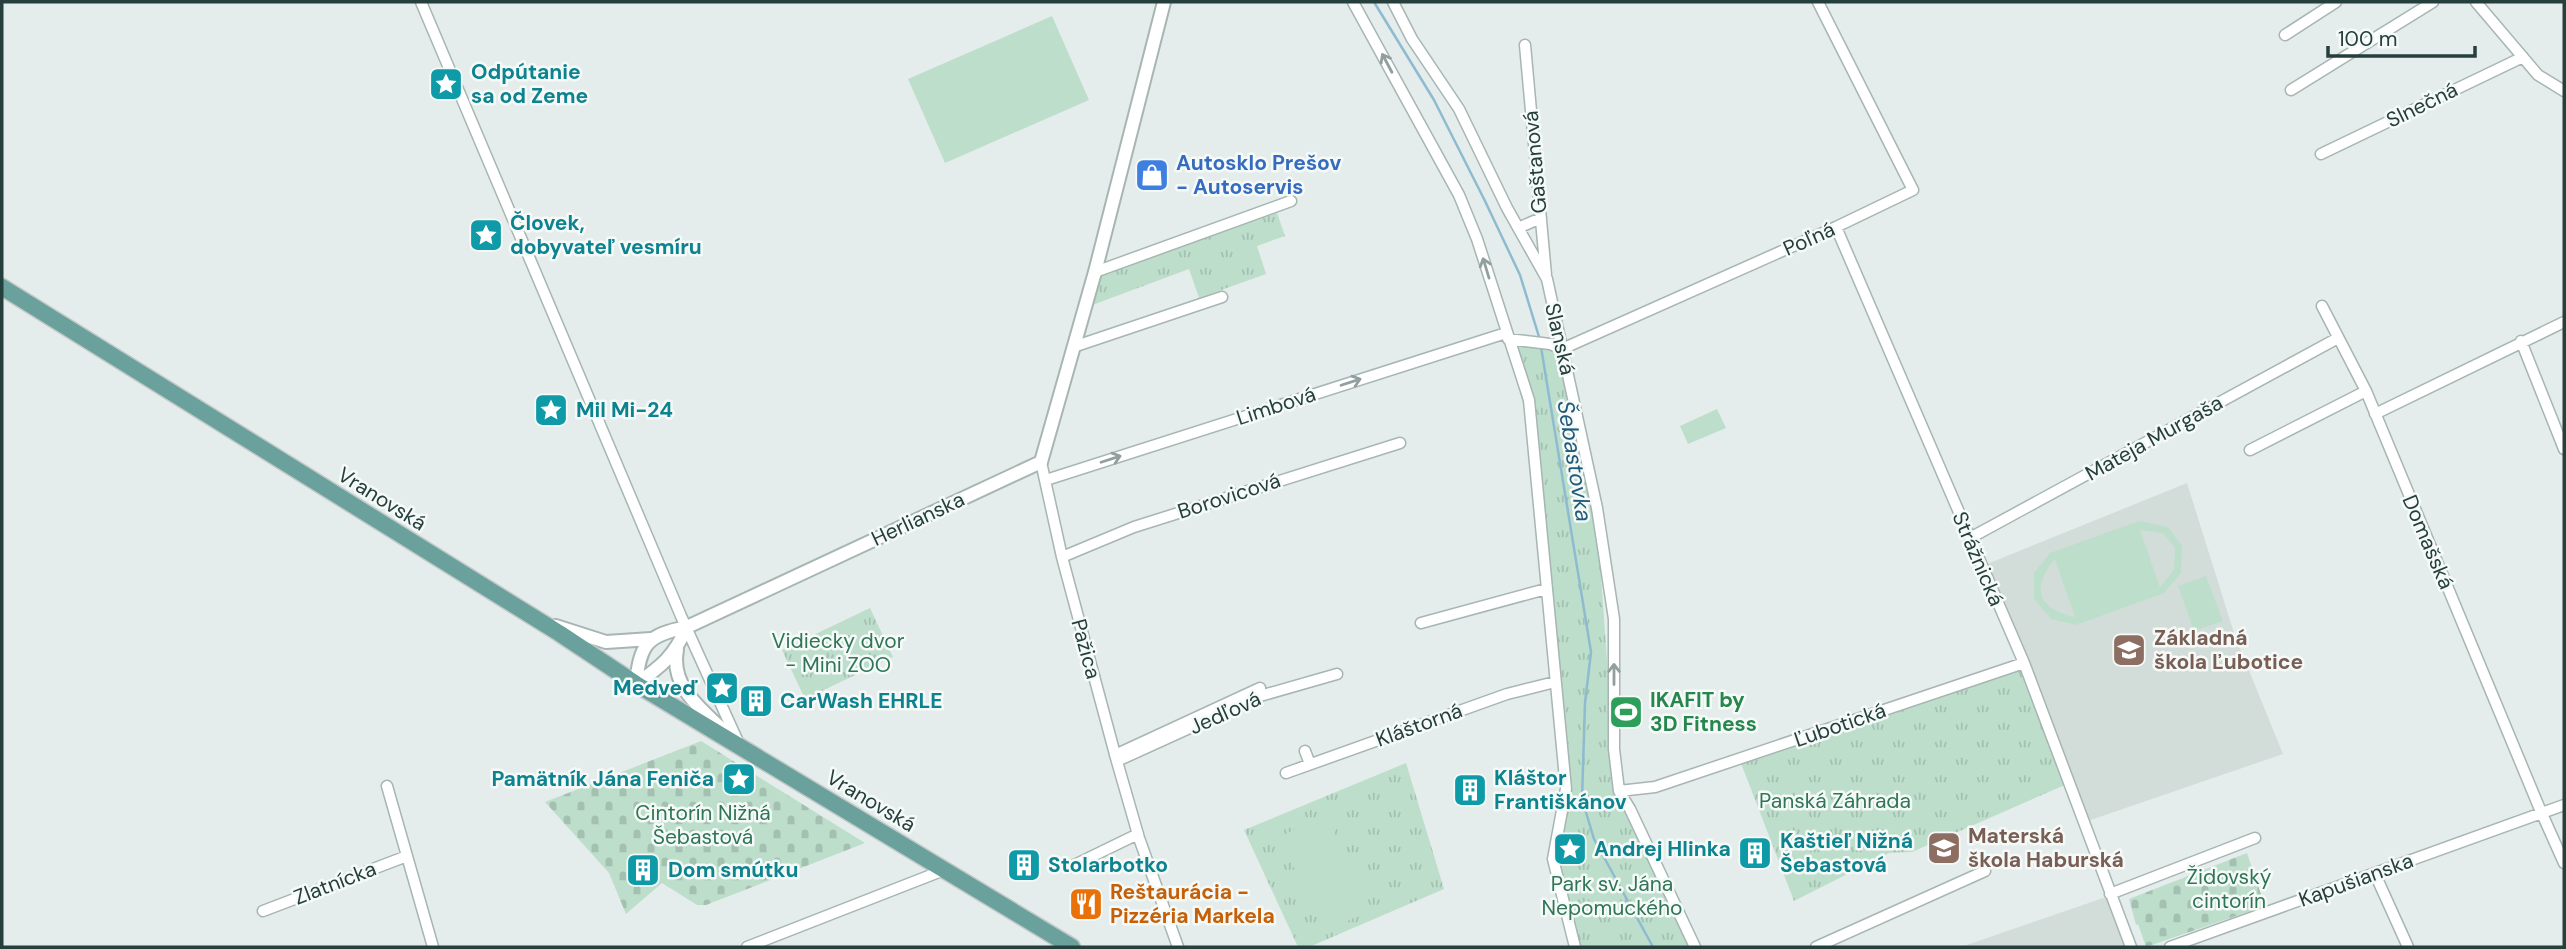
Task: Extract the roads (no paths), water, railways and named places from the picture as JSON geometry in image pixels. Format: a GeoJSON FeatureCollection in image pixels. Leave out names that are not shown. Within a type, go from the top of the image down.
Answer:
{"type":"FeatureCollection","features":[{"type":"Feature","properties":{"kind":"main road","name":"Vranovská"},"geometry":{"type":"LineString","coordinates":[[2,288],[636,684],[1072,947]]}},
{"type":"Feature","properties":{"kind":"street"},"geometry":{"type":"LineString","coordinates":[[421,2],[699,656],[740,746]]}},
{"type":"Feature","properties":{"kind":"street"},"geometry":{"type":"LineString","coordinates":[[1041,462],[1095,272],[1164,2]]}},
{"type":"Feature","properties":{"kind":"street"},"geometry":{"type":"LineString","coordinates":[[1353,2],[1458,195],[1477,239],[1529,400],[1566,789],[1553,859],[1575,947]]}},
{"type":"Feature","properties":{"kind":"street","name":"Slanská"},"geometry":{"type":"LineString","coordinates":[[1393,2],[1412,39],[1459,109],[1546,279],[1595,493],[1614,619],[1614,749],[1619,791],[1695,947]]}},
{"type":"Feature","properties":{"kind":"street","name":"Poľná"},"geometry":{"type":"LineString","coordinates":[[1562,349],[1913,190],[1818,2]]}},
{"type":"Feature","properties":{"kind":"street"},"geometry":{"type":"LineString","coordinates":[[2285,35],[2336,2]]}},
{"type":"Feature","properties":{"kind":"street"},"geometry":{"type":"LineString","coordinates":[[2291,90],[2433,2]]}},
{"type":"Feature","properties":{"kind":"street"},"geometry":{"type":"LineString","coordinates":[[2476,2],[2538,75],[2564,92]]}},
{"type":"Feature","properties":{"kind":"street","name":"Gaštanová"},"geometry":{"type":"LineString","coordinates":[[1525,45],[1546,279]]}},
{"type":"Feature","properties":{"kind":"street","name":"Slnečná"},"geometry":{"type":"LineString","coordinates":[[2321,154],[2523,57]]}},
{"type":"Feature","properties":{"kind":"street"},"geometry":{"type":"LineString","coordinates":[[1095,272],[1291,201]]}},
{"type":"Feature","properties":{"kind":"street"},"geometry":{"type":"LineString","coordinates":[[1518,228],[1541,218]]}},
{"type":"Feature","properties":{"kind":"street","name":"Strážnická"},"geometry":{"type":"LineString","coordinates":[[1836,227],[2024,663],[2131,947]]}},
{"type":"Feature","properties":{"kind":"street"},"geometry":{"type":"LineString","coordinates":[[1073,347],[1222,298]]}},
{"type":"Feature","properties":{"kind":"street","name":"Domašská"},"geometry":{"type":"LineString","coordinates":[[2322,306],[2366,391],[2564,863]]}},
{"type":"Feature","properties":{"kind":"street"},"geometry":{"type":"LineString","coordinates":[[2375,414],[2564,322]]}},
{"type":"Feature","properties":{"kind":"street"},"geometry":{"type":"LineString","coordinates":[[1507,336],[1521,342],[1550,344],[1562,349]]}},
{"type":"Feature","properties":{"kind":"street","name":"Limbová"},"geometry":{"type":"LineString","coordinates":[[1046,480],[1507,336]]}},
{"type":"Feature","properties":{"kind":"street","name":"Mateja Murgaša"},"geometry":{"type":"LineString","coordinates":[[1970,538],[2338,338]]}},
{"type":"Feature","properties":{"kind":"street"},"geometry":{"type":"LineString","coordinates":[[2521,341],[2564,449]]}},
{"type":"Feature","properties":{"kind":"street"},"geometry":{"type":"LineString","coordinates":[[2250,450],[2366,391]]}},
{"type":"Feature","properties":{"kind":"street","name":"Borovicová"},"geometry":{"type":"LineString","coordinates":[[1062,557],[1134,527],[1400,443]]}},
{"type":"Feature","properties":{"kind":"street","name":"Herlianska"},"geometry":{"type":"LineString","coordinates":[[531,617],[606,642],[651,639],[687,627],[1041,462]]}},
{"type":"Feature","properties":{"kind":"street","name":"Pažica"},"geometry":{"type":"LineString","coordinates":[[1041,462],[1062,557],[1116,758],[1138,834],[1178,947]]}},
{"type":"Feature","properties":{"kind":"street"},"geometry":{"type":"LineString","coordinates":[[1421,624],[1546,589]]}},
{"type":"Feature","properties":{"kind":"street"},"geometry":{"type":"LineString","coordinates":[[687,627],[677,650],[675,670],[689,696],[740,746]]}},
{"type":"Feature","properties":{"kind":"street"},"geometry":{"type":"LineString","coordinates":[[636,684],[639,658],[651,639]]}},
{"type":"Feature","properties":{"kind":"street"},"geometry":{"type":"LineString","coordinates":[[636,684],[677,650]]}},
{"type":"Feature","properties":{"kind":"street","name":"Ľubotická"},"geometry":{"type":"LineString","coordinates":[[1619,791],[1655,787],[2024,663]]}},
{"type":"Feature","properties":{"kind":"street","name":"Jedľová"},"geometry":{"type":"LineString","coordinates":[[1116,758],[1260,696],[1337,674]]}},
{"type":"Feature","properties":{"kind":"street","name":"Kláštorná"},"geometry":{"type":"LineString","coordinates":[[1286,773],[1507,694],[1555,682]]}},
{"type":"Feature","properties":{"kind":"street","name":"Jedľová"},"geometry":{"type":"LineString","coordinates":[[1116,758],[1260,688]]}},
{"type":"Feature","properties":{"kind":"street"},"geometry":{"type":"LineString","coordinates":[[1305,751],[1310,764]]}},
{"type":"Feature","properties":{"kind":"street"},"geometry":{"type":"LineString","coordinates":[[387,786],[433,947]]}},
{"type":"Feature","properties":{"kind":"street","name":"Kapušianska"},"geometry":{"type":"LineString","coordinates":[[2170,947],[2564,805]]}},
{"type":"Feature","properties":{"kind":"street"},"geometry":{"type":"LineString","coordinates":[[1068,868],[1138,834]]}},
{"type":"Feature","properties":{"kind":"street"},"geometry":{"type":"LineString","coordinates":[[2110,894],[2255,838]]}},
{"type":"Feature","properties":{"kind":"street","name":"Zlatnícka"},"geometry":{"type":"LineString","coordinates":[[263,911],[407,856]]}},
{"type":"Feature","properties":{"kind":"street"},"geometry":{"type":"LineString","coordinates":[[747,947],[944,870]]}},
{"type":"Feature","properties":{"kind":"street"},"geometry":{"type":"LineString","coordinates":[[1816,947],[1985,871]]}},
{"type":"Feature","properties":{"kind":"street"},"geometry":{"type":"LineString","coordinates":[[2375,873],[2408,947]]}},
{"type":"Feature","properties":{"kind":"waterway","name":"Šebastovka"},"geometry":{"type":"LineString","coordinates":[[1374,2],[1434,100],[1485,201],[1520,275],[1540,340]]}},
{"type":"Feature","properties":{"kind":"waterway","name":"Šebastovka"},"geometry":{"type":"LineString","coordinates":[[1541,347],[1591,652],[1585,703],[1582,799],[1594,839],[1653,947]]}},
{"type":"Feature","properties":{"kind":"place","name":"Odpútanie sa od Zeme"},"geometry":{"type":"Point","coordinates":[446,84]}},
{"type":"Feature","properties":{"kind":"place","name":"Autosklo Prešov - Autoservis"},"geometry":{"type":"Point","coordinates":[1152,175]}},
{"type":"Feature","properties":{"kind":"place","name":"Človek, dobyvateľ vesmíru"},"geometry":{"type":"Point","coordinates":[486,235]}},
{"type":"Feature","properties":{"kind":"place","name":"Mil Mi-24"},"geometry":{"type":"Point","coordinates":[551,410]}},
{"type":"Feature","properties":{"kind":"place","name":"Základná škola Ľubotice"},"geometry":{"type":"Point","coordinates":[2129,650]}},
{"type":"Feature","properties":{"kind":"place","name":"Medveď"},"geometry":{"type":"Point","coordinates":[722,688]}},
{"type":"Feature","properties":{"kind":"place","name":"CarWash EHRLE"},"geometry":{"type":"Point","coordinates":[756,701]}},
{"type":"Feature","properties":{"kind":"place","name":"IKAFIT by 3D Fitness"},"geometry":{"type":"Point","coordinates":[1626,712]}},
{"type":"Feature","properties":{"kind":"place","name":"Pamätník Jána Feniča"},"geometry":{"type":"Point","coordinates":[739,779]}},
{"type":"Feature","properties":{"kind":"place","name":"Kláštor Františkánov"},"geometry":{"type":"Point","coordinates":[1470,790]}},
{"type":"Feature","properties":{"kind":"place","name":"Materská škola Haburská"},"geometry":{"type":"Point","coordinates":[1944,848]}},
{"type":"Feature","properties":{"kind":"place","name":"Andrej Hlinka"},"geometry":{"type":"Point","coordinates":[1570,849]}},
{"type":"Feature","properties":{"kind":"place","name":"Kaštieľ Nižná Šebastová"},"geometry":{"type":"Point","coordinates":[1755,853]}},
{"type":"Feature","properties":{"kind":"place","name":"Stolarbotko"},"geometry":{"type":"Point","coordinates":[1024,865]}},
{"type":"Feature","properties":{"kind":"place","name":"Dom smútku"},"geometry":{"type":"Point","coordinates":[643,870]}},
{"type":"Feature","properties":{"kind":"place","name":"Reštaurácia - Pizzéria Markela"},"geometry":{"type":"Point","coordinates":[1086,904]}},
{"type":"Feature","properties":{"kind":"park label","name":"Vidiecky dvor - Mini ZOO"},"geometry":{"type":"Point","coordinates":[838,653]}},
{"type":"Feature","properties":{"kind":"park label","name":"Panská Záhrada"},"geometry":{"type":"Point","coordinates":[1835,801]}},
{"type":"Feature","properties":{"kind":"park label","name":"Cintorín Nižná Šebastová"},"geometry":{"type":"Point","coordinates":[703,825]}},
{"type":"Feature","properties":{"kind":"park label","name":"Židovský cintorín"},"geometry":{"type":"Point","coordinates":[2229,889]}},
{"type":"Feature","properties":{"kind":"park label","name":"Park sv. Jána Nepomuckého"},"geometry":{"type":"Point","coordinates":[1612,896]}}]}
